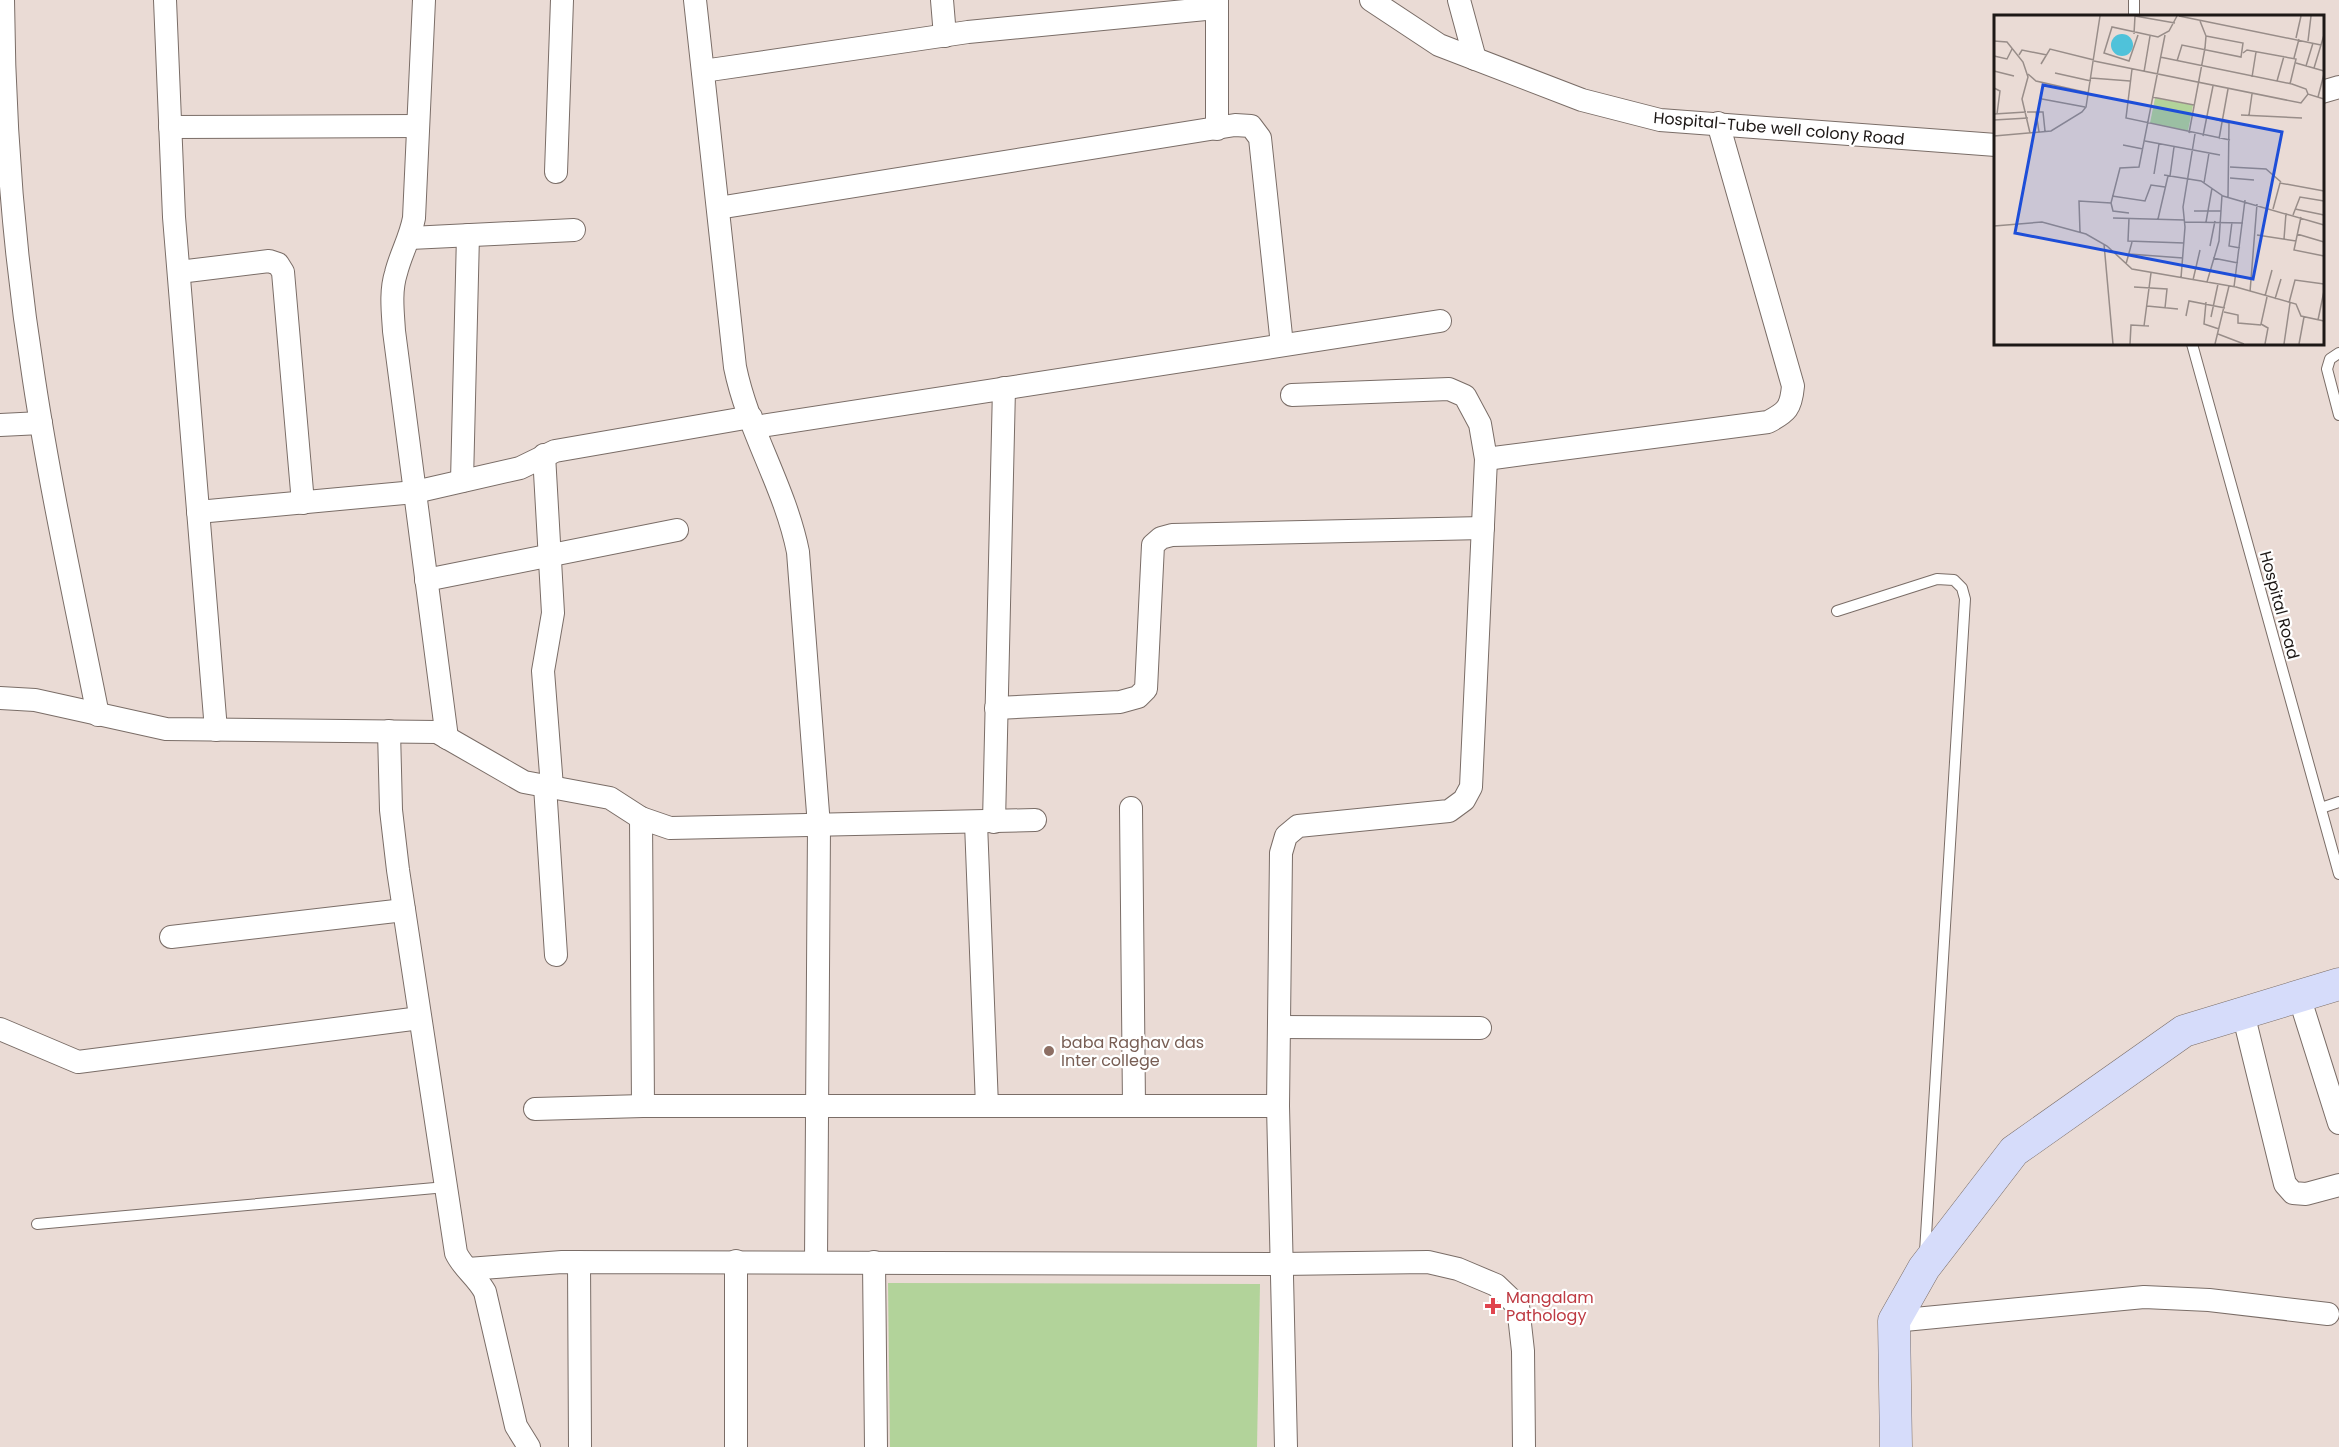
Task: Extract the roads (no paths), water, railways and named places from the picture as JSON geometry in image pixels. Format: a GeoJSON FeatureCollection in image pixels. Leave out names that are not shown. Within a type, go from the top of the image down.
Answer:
{"type":"FeatureCollection","features":[{"type":"Feature","properties":{"kind":"main road"},"geometry":{"type":"LineString","coordinates":[[1896,1447],[1894,1321],[1924,1268],[2014,1150],[2184,1031],[2339,984]]}},
{"type":"Feature","properties":{"kind":"street"},"geometry":{"type":"LineString","coordinates":[[3,0],[4,89],[20,277],[41,423],[98,715]]}},
{"type":"Feature","properties":{"kind":"street"},"geometry":{"type":"LineString","coordinates":[[165,0],[179,272],[216,730]]}},
{"type":"Feature","properties":{"kind":"street"},"geometry":{"type":"LineString","coordinates":[[424,0],[414,218],[410,237],[395,276],[393,300],[394,332],[447,738]]}},
{"type":"Feature","properties":{"kind":"street"},"geometry":{"type":"LineString","coordinates":[[556,172],[562,0]]}},
{"type":"Feature","properties":{"kind":"street"},"geometry":{"type":"LineString","coordinates":[[695,0],[735,367],[738,382],[789,515],[798,552],[819,825],[816,1261]]}},
{"type":"Feature","properties":{"kind":"street"},"geometry":{"type":"LineString","coordinates":[[942,0],[945,36]]}},
{"type":"Feature","properties":{"kind":"street","name":"Hospital-Tube well colony Road"},"geometry":{"type":"LineString","coordinates":[[1371,0],[1439,45],[1582,100],[1660,120],[1994,146]]}},
{"type":"Feature","properties":{"kind":"street"},"geometry":{"type":"LineString","coordinates":[[1459,0],[1475,58]]}},
{"type":"Feature","properties":{"kind":"street"},"geometry":{"type":"LineString","coordinates":[[703,71],[945,36],[1217,4],[1217,129]]}},
{"type":"Feature","properties":{"kind":"street"},"geometry":{"type":"LineString","coordinates":[[2324,91],[2339,87]]}},
{"type":"Feature","properties":{"kind":"street"},"geometry":{"type":"LineString","coordinates":[[1486,459],[1768,422],[1784,414],[1792,402],[1794,386],[1718,123]]}},
{"type":"Feature","properties":{"kind":"street"},"geometry":{"type":"LineString","coordinates":[[718,208],[1235,125],[1251,126],[1260,138],[1282,345]]}},
{"type":"Feature","properties":{"kind":"street"},"geometry":{"type":"LineString","coordinates":[[170,127],[418,126]]}},
{"type":"Feature","properties":{"kind":"street"},"geometry":{"type":"LineString","coordinates":[[410,237],[574,230]]}},
{"type":"Feature","properties":{"kind":"street"},"geometry":{"type":"LineString","coordinates":[[462,481],[468,235]]}},
{"type":"Feature","properties":{"kind":"street"},"geometry":{"type":"LineString","coordinates":[[179,272],[269,261],[278,264],[283,272],[303,503]]}},
{"type":"Feature","properties":{"kind":"street"},"geometry":{"type":"LineString","coordinates":[[198,512],[415,492],[520,468],[544,455],[1440,321]]}},
{"type":"Feature","properties":{"kind":"street"},"geometry":{"type":"LineString","coordinates":[[987,1106],[985,822],[996,708],[1004,388]]}},
{"type":"Feature","properties":{"kind":"street"},"geometry":{"type":"LineString","coordinates":[[1286,1447],[1278,1107],[1281,853],[1286,836],[1298,826],[1449,811],[1464,800],[1471,787],[1486,459],[1480,424],[1465,396],[1449,389],[1292,395]]}},
{"type":"Feature","properties":{"kind":"street"},"geometry":{"type":"LineString","coordinates":[[0,425],[41,423]]}},
{"type":"Feature","properties":{"kind":"street"},"geometry":{"type":"LineString","coordinates":[[544,455],[553,613],[543,671],[556,955]]}},
{"type":"Feature","properties":{"kind":"street"},"geometry":{"type":"LineString","coordinates":[[996,708],[1120,702],[1138,697],[1146,689],[1154,545],[1161,538],[1172,535],[1483,528]]}},
{"type":"Feature","properties":{"kind":"street"},"geometry":{"type":"LineString","coordinates":[[426,580],[677,530]]}},
{"type":"Feature","properties":{"kind":"street"},"geometry":{"type":"LineString","coordinates":[[0,698],[35,700],[166,729],[437,732],[524,782],[610,798],[641,818],[670,828],[1035,820]]}},
{"type":"Feature","properties":{"kind":"street"},"geometry":{"type":"LineString","coordinates":[[389,731],[391,810],[456,1253],[478,1279],[485,1292],[516,1426],[529,1447]]}},
{"type":"Feature","properties":{"kind":"street"},"geometry":{"type":"LineString","coordinates":[[1131,808],[1134,1105]]}},
{"type":"Feature","properties":{"kind":"street"},"geometry":{"type":"LineString","coordinates":[[641,818],[643,1106]]}},
{"type":"Feature","properties":{"kind":"street"},"geometry":{"type":"LineString","coordinates":[[171,937],[404,910]]}},
{"type":"Feature","properties":{"kind":"street"},"geometry":{"type":"LineString","coordinates":[[2299,996],[2339,1123]]}},
{"type":"Feature","properties":{"kind":"street"},"geometry":{"type":"LineString","coordinates":[[2243,1013],[2285,1184],[2293,1193],[2306,1194],[2339,1185]]}},
{"type":"Feature","properties":{"kind":"street"},"geometry":{"type":"LineString","coordinates":[[0,1029],[78,1062],[420,1018]]}},
{"type":"Feature","properties":{"kind":"street"},"geometry":{"type":"LineString","coordinates":[[1279,1027],[1480,1028]]}},
{"type":"Feature","properties":{"kind":"street"},"geometry":{"type":"LineString","coordinates":[[535,1109],[643,1106],[1278,1107]]}},
{"type":"Feature","properties":{"kind":"street"},"geometry":{"type":"LineString","coordinates":[[736,1261],[736,1447]]}},
{"type":"Feature","properties":{"kind":"street"},"geometry":{"type":"LineString","coordinates":[[468,1269],[579,1262],[1281,1264],[1428,1262],[1458,1269],[1496,1285],[1518,1306],[1523,1351],[1524,1447]]}},
{"type":"Feature","properties":{"kind":"street"},"geometry":{"type":"LineString","coordinates":[[579,1262],[580,1447]]}},
{"type":"Feature","properties":{"kind":"street"},"geometry":{"type":"LineString","coordinates":[[874,1262],[876,1447]]}},
{"type":"Feature","properties":{"kind":"street"},"geometry":{"type":"LineString","coordinates":[[1894,1321],[2144,1297],[2208,1299],[2328,1314]]}},
{"type":"Feature","properties":{"kind":"lane","name":"Hospital Road"},"geometry":{"type":"LineString","coordinates":[[2192,345],[2339,874]]}},
{"type":"Feature","properties":{"kind":"lane"},"geometry":{"type":"LineString","coordinates":[[2339,353],[2330,359],[2327,369],[2339,415]]}},
{"type":"Feature","properties":{"kind":"lane"},"geometry":{"type":"LineString","coordinates":[[1837,611],[1937,579],[1954,580],[1962,588],[1965,599],[1924,1268]]}},
{"type":"Feature","properties":{"kind":"lane"},"geometry":{"type":"LineString","coordinates":[[2321,808],[2339,802]]}},
{"type":"Feature","properties":{"kind":"lane"},"geometry":{"type":"LineString","coordinates":[[37,1224],[446,1187]]}},
{"type":"Feature","properties":{"kind":"place","name":"baba Raghav das Inter college"},"geometry":{"type":"Point","coordinates":[1049,1051]}},
{"type":"Feature","properties":{"kind":"place","name":"Mangalam Pathology"},"geometry":{"type":"Point","coordinates":[1493,1306]}}]}
